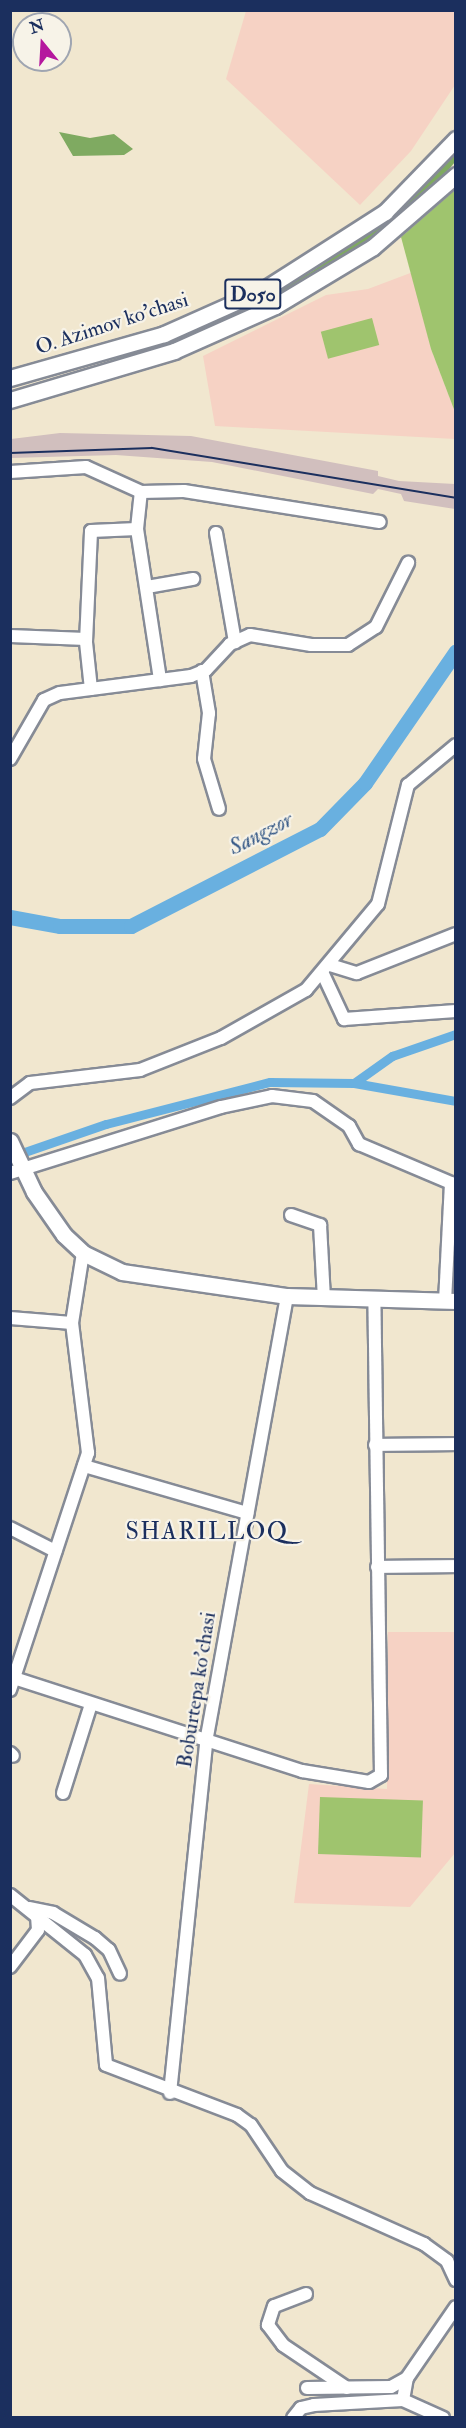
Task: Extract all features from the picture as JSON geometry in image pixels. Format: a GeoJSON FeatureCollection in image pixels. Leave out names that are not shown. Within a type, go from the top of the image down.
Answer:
{"type":"FeatureCollection","features":[{"type":"Feature","properties":{"kind":"main road","name":"O. Azimov ko'chasi"},"geometry":{"type":"LineString","coordinates":[[10,378],[164,334],[271,285],[384,212],[456,139]]}},
{"type":"Feature","properties":{"kind":"main road","name":"O. Azimov ko'chasi"},"geometry":{"type":"LineString","coordinates":[[52,390],[174,351],[275,306],[373,246],[456,175]]}},
{"type":"Feature","properties":{"kind":"main road"},"geometry":{"type":"LineString","coordinates":[[46,369],[40,381],[52,390]]}},
{"type":"Feature","properties":{"kind":"main road","name":"D050"},"geometry":{"type":"LineString","coordinates":[[10,400],[52,390]]}},
{"type":"Feature","properties":{"kind":"main road"},"geometry":{"type":"LineString","coordinates":[[10,1141],[16,1171],[55,1224],[83,1253],[142,1277],[324,1299],[374,1302],[450,1301]]}},
{"type":"Feature","properties":{"kind":"street"},"geometry":{"type":"LineString","coordinates":[[10,472],[86,467],[141,492],[184,491],[380,522]]}},
{"type":"Feature","properties":{"kind":"street"},"geometry":{"type":"LineString","coordinates":[[141,492],[137,529],[160,680]]}},
{"type":"Feature","properties":{"kind":"street"},"geometry":{"type":"LineString","coordinates":[[92,689],[86,639],[91,531],[137,529]]}},
{"type":"Feature","properties":{"kind":"street"},"geometry":{"type":"LineString","coordinates":[[216,533],[235,642]]}},
{"type":"Feature","properties":{"kind":"street"},"geometry":{"type":"LineString","coordinates":[[10,759],[44,700],[92,689],[160,680],[202,671],[235,642],[250,635],[310,645],[348,645],[376,627],[408,563]]}},
{"type":"Feature","properties":{"kind":"street"},"geometry":{"type":"LineString","coordinates":[[147,587],[193,579]]}},
{"type":"Feature","properties":{"kind":"street"},"geometry":{"type":"LineString","coordinates":[[10,636],[86,639]]}},
{"type":"Feature","properties":{"kind":"street"},"geometry":{"type":"LineString","coordinates":[[202,671],[209,712],[204,759],[219,809]]}},
{"type":"Feature","properties":{"kind":"street"},"geometry":{"type":"LineString","coordinates":[[10,1098],[30,1083],[140,1070],[221,1038],[306,990],[327,970],[378,904],[408,785],[456,745]]}},
{"type":"Feature","properties":{"kind":"street"},"geometry":{"type":"LineString","coordinates":[[327,970],[357,973],[456,934]]}},
{"type":"Feature","properties":{"kind":"street"},"geometry":{"type":"LineString","coordinates":[[327,970],[344,1019],[456,1011]]}},
{"type":"Feature","properties":{"kind":"street"},"geometry":{"type":"LineString","coordinates":[[16,1171],[221,1107],[272,1096],[313,1101],[348,1126],[359,1144],[451,1184],[450,1301]]}},
{"type":"Feature","properties":{"kind":"street"},"geometry":{"type":"LineString","coordinates":[[291,1215],[320,1224],[324,1299]]}},
{"type":"Feature","properties":{"kind":"street"},"geometry":{"type":"LineString","coordinates":[[83,1253],[72,1323],[88,1453],[12,1684],[91,1704],[302,1771],[369,1782],[381,1775],[374,1302]]}},
{"type":"Feature","properties":{"kind":"street","name":"Boburtepa ko'chasi"},"geometry":{"type":"LineString","coordinates":[[170,2093],[206,1742],[287,1296]]}},
{"type":"Feature","properties":{"kind":"street"},"geometry":{"type":"LineString","coordinates":[[10,1318],[72,1323]]}},
{"type":"Feature","properties":{"kind":"street"},"geometry":{"type":"LineString","coordinates":[[375,1445],[456,1444]]}},
{"type":"Feature","properties":{"kind":"street"},"geometry":{"type":"LineString","coordinates":[[84,1466],[247,1513]]}},
{"type":"Feature","properties":{"kind":"street"},"geometry":{"type":"LineString","coordinates":[[10,1528],[55,1551]]}},
{"type":"Feature","properties":{"kind":"street"},"geometry":{"type":"LineString","coordinates":[[377,1567],[456,1566]]}},
{"type":"Feature","properties":{"kind":"street"},"geometry":{"type":"LineString","coordinates":[[63,1792],[91,1704]]}},
{"type":"Feature","properties":{"kind":"street"},"geometry":{"type":"LineString","coordinates":[[10,1895],[85,1955],[98,1978],[106,2065],[170,2093],[237,2115],[251,2125],[282,2171],[310,2193],[424,2244],[447,2261],[456,2280]]}},
{"type":"Feature","properties":{"kind":"street"},"geometry":{"type":"LineString","coordinates":[[26,1907],[53,1913],[95,1938],[109,1950],[120,1974]]}},
{"type":"Feature","properties":{"kind":"street"},"geometry":{"type":"LineString","coordinates":[[10,1967],[38,1930],[37,1917]]}},
{"type":"Feature","properties":{"kind":"street"},"geometry":{"type":"LineString","coordinates":[[306,2294],[274,2306],[268,2325],[283,2345],[347,2388]]}},
{"type":"Feature","properties":{"kind":"street"},"geometry":{"type":"LineString","coordinates":[[403,2400],[407,2378],[455,2310]]}},
{"type":"Feature","properties":{"kind":"street"},"geometry":{"type":"LineString","coordinates":[[307,2388],[391,2387],[407,2378]]}},
{"type":"Feature","properties":{"kind":"street"},"geometry":{"type":"LineString","coordinates":[[293,2418],[301,2408],[315,2405],[403,2400],[442,2418]]}},
{"type":"Feature","properties":{"kind":"shaded area"},"geometry":{"type":"Polygon","coordinates":[[[246,11],[455,11],[455,85],[411,151],[360,205],[226,79],[246,11]]]}},
{"type":"Feature","properties":{"kind":"shaded area"},"geometry":{"type":"Polygon","coordinates":[[[413,272],[431,349],[455,412],[455,439],[215,426],[203,356],[326,295],[368,289],[413,272]]]}},
{"type":"Feature","properties":{"kind":"shaded area"},"geometry":{"type":"Polygon","coordinates":[[[60,433],[191,436],[378,471],[378,476],[399,481],[455,484],[455,509],[404,501],[401,494],[378,489],[373,494],[212,462],[116,455],[11,458],[11,439],[60,433]]]}},
{"type":"Feature","properties":{"kind":"shaded area"},"geometry":{"type":"Polygon","coordinates":[[[388,1632],[455,1632],[455,1853],[410,1907],[294,1903],[309,1784],[387,1789],[388,1632]]]}},
{"type":"Feature","properties":{"kind":"green space"},"geometry":{"type":"Polygon","coordinates":[[[59,132],[90,138],[114,134],[133,149],[124,155],[73,156],[59,132]]]}},
{"type":"Feature","properties":{"kind":"green space"},"geometry":{"type":"Polygon","coordinates":[[[455,153],[455,162],[429,193],[360,249],[271,301],[171,347],[57,379],[167,341],[311,272],[391,217],[455,153]]]}},
{"type":"Feature","properties":{"kind":"green space"},"geometry":{"type":"Polygon","coordinates":[[[455,190],[455,412],[431,349],[401,237],[455,190]]]}},
{"type":"Feature","properties":{"kind":"green space"},"geometry":{"type":"Polygon","coordinates":[[[372,318],[379,345],[328,359],[321,332],[372,318]]]}},
{"type":"Feature","properties":{"kind":"green space"},"geometry":{"type":"Polygon","coordinates":[[[320,1797],[423,1801],[421,1858],[318,1854],[320,1797]]]}},
{"type":"Feature","properties":{"kind":"waterway","name":"Sangzor"},"geometry":{"type":"LineString","coordinates":[[10,917],[60,926],[131,926],[320,829],[365,783],[456,651]]}},
{"type":"Feature","properties":{"kind":"waterway"},"geometry":{"type":"LineString","coordinates":[[354,1083],[392,1056],[456,1034]]}},
{"type":"Feature","properties":{"kind":"waterway"},"geometry":{"type":"LineString","coordinates":[[13,1156],[106,1124],[270,1082],[354,1083],[456,1101]]}},
{"type":"Feature","properties":{"kind":"railway"},"geometry":{"type":"LineString","coordinates":[[10,453],[152,448],[456,498]]}},
{"type":"Feature","properties":{"kind":"district","name":"SHARILLOQ"},"geometry":{"type":"Point","coordinates":[207,1532]}}]}
